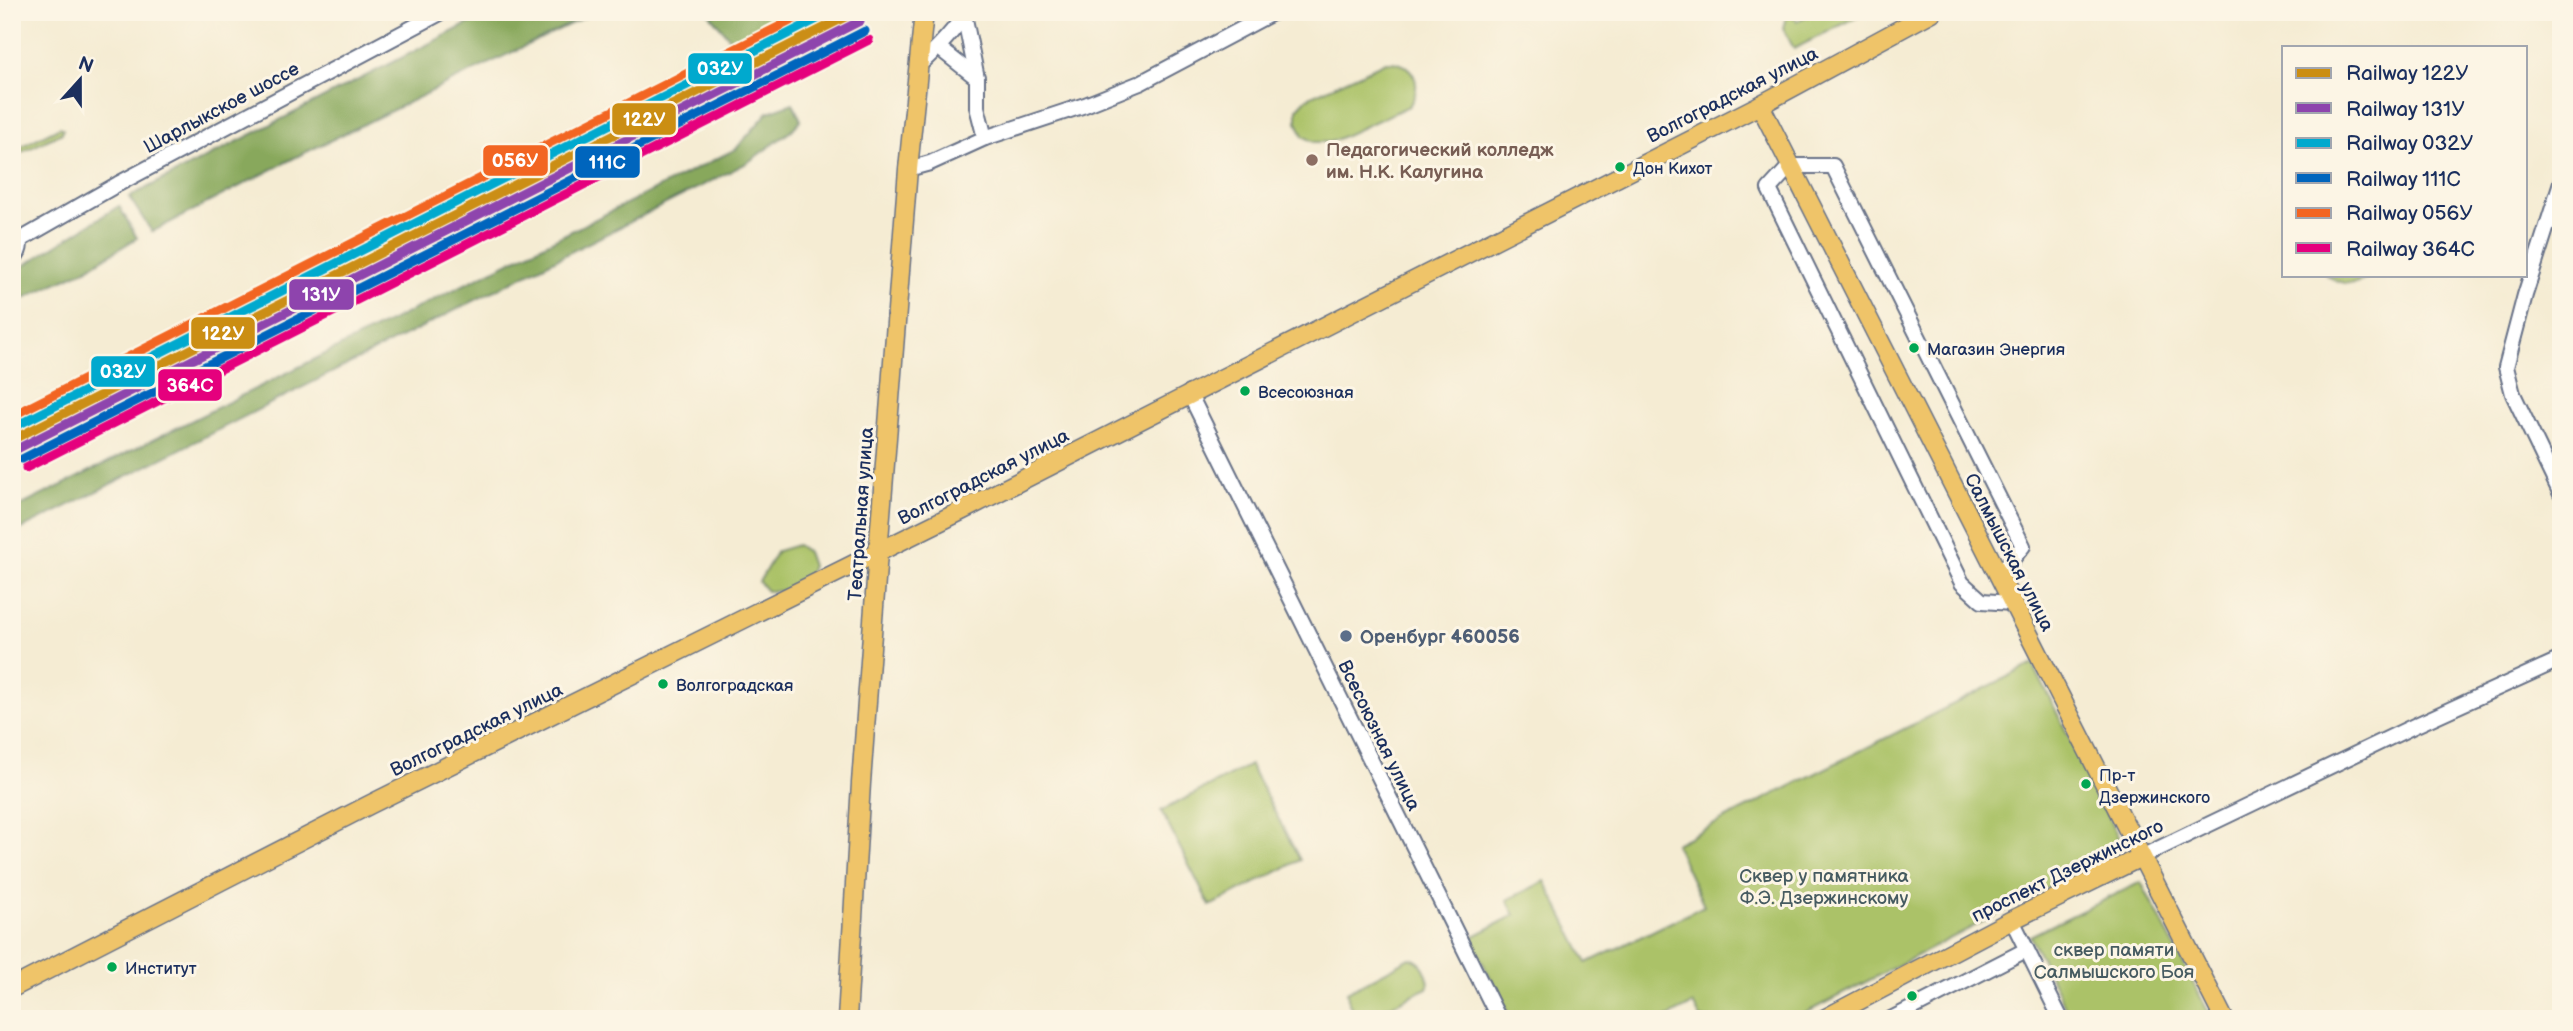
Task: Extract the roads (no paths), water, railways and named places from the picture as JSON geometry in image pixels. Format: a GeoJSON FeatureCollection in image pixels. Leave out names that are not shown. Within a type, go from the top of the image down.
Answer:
{"type":"FeatureCollection","features":[{"type":"Feature","properties":{"kind":"main road","name":"Театральная улица"},"geometry":{"type":"LineString","coordinates":[[847,1019],[878,554],[908,169],[924,12]]}},
{"type":"Feature","properties":{"kind":"main road","name":"Волгоградская улица"},"geometry":{"type":"LineString","coordinates":[[12,988],[379,800],[878,554],[1189,393],[1760,105],[1932,12]]}},
{"type":"Feature","properties":{"kind":"main road","name":"Салмышская улица"},"geometry":{"type":"LineString","coordinates":[[1760,105],[2224,1019]]}},
{"type":"Feature","properties":{"kind":"main road","name":"проспект Дзержинского"},"geometry":{"type":"LineString","coordinates":[[1824,1019],[2012,920],[2141,857]]}},
{"type":"Feature","properties":{"kind":"street","name":"Шарлыкское шоссе"},"geometry":{"type":"LineString","coordinates":[[16,236],[442,12]]}},
{"type":"Feature","properties":{"kind":"street"},"geometry":{"type":"LineString","coordinates":[[908,169],[930,163],[985,138],[1085,105],[1140,83],[1274,12]]}},
{"type":"Feature","properties":{"kind":"street"},"geometry":{"type":"LineString","coordinates":[[919,65],[939,48],[965,13]]}},
{"type":"Feature","properties":{"kind":"street"},"geometry":{"type":"LineString","coordinates":[[965,13],[968,44],[977,78],[976,107],[985,138]]}},
{"type":"Feature","properties":{"kind":"street"},"geometry":{"type":"LineString","coordinates":[[939,48],[977,78]]}},
{"type":"Feature","properties":{"kind":"street"},"geometry":{"type":"LineString","coordinates":[[1999,576],[2023,546],[1833,166],[1790,166],[1769,189],[1962,583],[1982,601],[2012,603]]}},
{"type":"Feature","properties":{"kind":"street"},"geometry":{"type":"LineString","coordinates":[[2561,182],[2525,295],[2506,367],[2513,394],[2561,494]]}},
{"type":"Feature","properties":{"kind":"street"},"geometry":{"type":"LineString","coordinates":[[12,261],[21,247],[16,236]]}},
{"type":"Feature","properties":{"kind":"street","name":"Всесоюзная улица"},"geometry":{"type":"LineString","coordinates":[[1189,393],[1499,1019]]}},
{"type":"Feature","properties":{"kind":"street","name":"проспект Дзержинского"},"geometry":{"type":"LineString","coordinates":[[2141,857],[2561,659]]}},
{"type":"Feature","properties":{"kind":"street"},"geometry":{"type":"LineString","coordinates":[[2012,920],[2062,1019]]}},
{"type":"Feature","properties":{"kind":"street"},"geometry":{"type":"LineString","coordinates":[[1891,1019],[2026,950]]}},
{"type":"Feature","properties":{"kind":"railway"},"geometry":{"type":"LineString","coordinates":[[12,423],[824,12]]}},
{"type":"Feature","properties":{"kind":"rail line","name":"056У"},"geometry":{"type":"LineString","coordinates":[[12,416],[808,12]]}},
{"type":"Feature","properties":{"kind":"rail line","name":"032У"},"geometry":{"type":"LineString","coordinates":[[12,428],[831,12]]}},
{"type":"Feature","properties":{"kind":"rail line","name":"122У"},"geometry":{"type":"LineString","coordinates":[[12,440],[855,12]]}},
{"type":"Feature","properties":{"kind":"rail line","name":"131У"},"geometry":{"type":"LineString","coordinates":[[17,449],[860,21]]}},
{"type":"Feature","properties":{"kind":"rail line","name":"111С"},"geometry":{"type":"LineString","coordinates":[[22,459],[865,31]]}},
{"type":"Feature","properties":{"kind":"rail line","name":"364С"},"geometry":{"type":"LineString","coordinates":[[26,468],[869,40]]}},
{"type":"Feature","properties":{"kind":"place","name":"Педагогический колледж им. Н.К. Калугина"},"geometry":{"type":"Point","coordinates":[1312,160]}},
{"type":"Feature","properties":{"kind":"place","name":"Дон Кихот"},"geometry":{"type":"Point","coordinates":[1620,167]}},
{"type":"Feature","properties":{"kind":"place","name":"Магазин Энергия"},"geometry":{"type":"Point","coordinates":[1914,348]}},
{"type":"Feature","properties":{"kind":"place","name":"Всесоюзная"},"geometry":{"type":"Point","coordinates":[1245,391]}},
{"type":"Feature","properties":{"kind":"place","name":"Оренбург 460056"},"geometry":{"type":"Point","coordinates":[1346,636]}},
{"type":"Feature","properties":{"kind":"place","name":"Волгоградская"},"geometry":{"type":"Point","coordinates":[663,684]}},
{"type":"Feature","properties":{"kind":"place","name":"Пр-т Дзержинского"},"geometry":{"type":"Point","coordinates":[2086,784]}},
{"type":"Feature","properties":{"kind":"place","name":"Институт"},"geometry":{"type":"Point","coordinates":[112,967]}},
{"type":"Feature","properties":{"kind":"park label","name":"Сквер у памятника Ф.Э. Дзержинскому"},"geometry":{"type":"Point","coordinates":[1824,886]}},
{"type":"Feature","properties":{"kind":"park label","name":"сквер памяти Салмышского Боя"},"geometry":{"type":"Point","coordinates":[2114,960]}}]}
